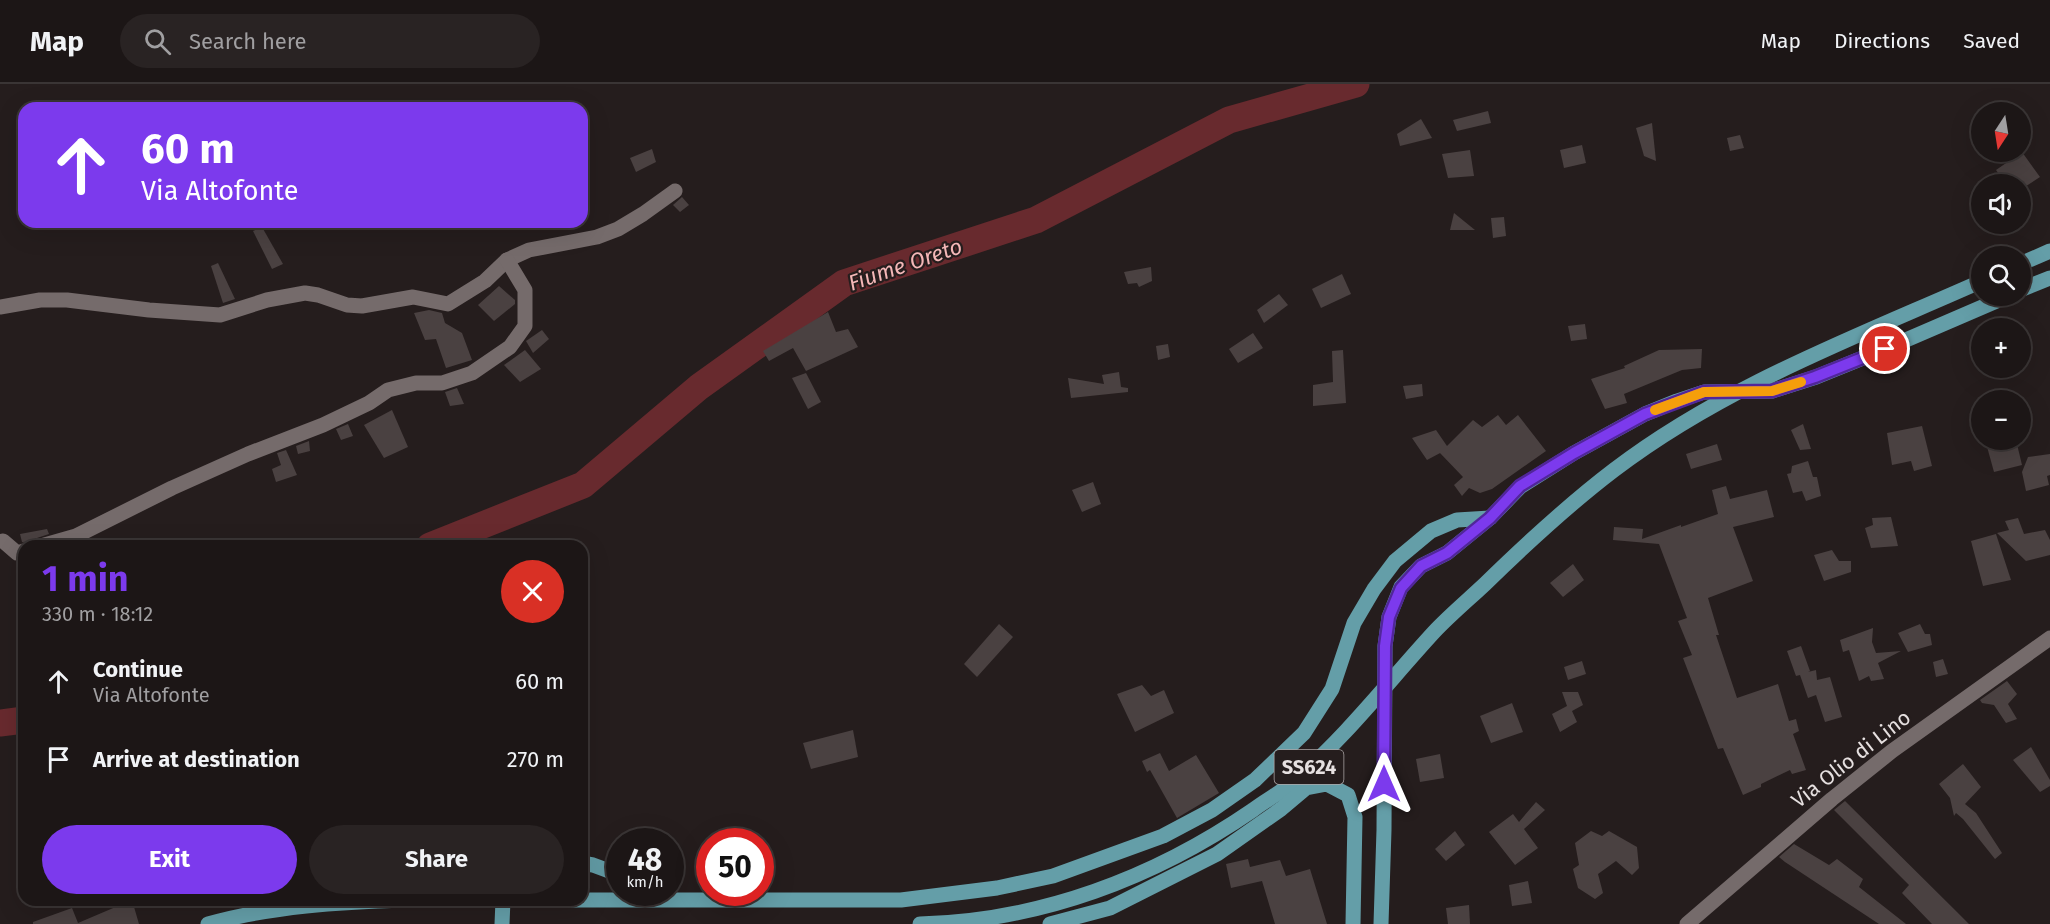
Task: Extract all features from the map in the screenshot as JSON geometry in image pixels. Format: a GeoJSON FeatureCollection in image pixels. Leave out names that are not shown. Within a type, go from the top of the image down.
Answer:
{"type":"FeatureCollection","features":[{"type":"Feature","properties":{"kind":"main road"},"geometry":{"type":"LineString","coordinates":[[2031,259],[2050,251]]}},
{"type":"Feature","properties":{"kind":"main road"},"geometry":{"type":"LineString","coordinates":[[2031,286],[2050,278]]}},
{"type":"Feature","properties":{"kind":"main road","name":"SS624"},"geometry":{"type":"LineString","coordinates":[[920,924],[1025,913],[1084,896],[1157,867],[1227,828],[1294,782],[1350,727],[1436,630],[1555,518],[1650,443],[1711,405],[1802,360],[1971,286]]}},
{"type":"Feature","properties":{"kind":"main road"},"geometry":{"type":"LineString","coordinates":[[1381,924],[1385,646],[1389,617],[1401,588],[1421,566],[1447,553],[1490,518],[1520,486],[1645,414],[1704,392],[1772,391],[1815,377],[1984,306]]}},
{"type":"Feature","properties":{"kind":"main road"},"geometry":{"type":"LineString","coordinates":[[684,898],[901,900],[940,896],[996,888],[1053,876],[1163,836],[1212,810],[1256,780],[1304,733],[1332,689],[1354,623],[1374,589],[1395,561],[1431,531],[1457,520],[1490,518]]}},
{"type":"Feature","properties":{"kind":"main road"},"geometry":{"type":"LineString","coordinates":[[1050,924],[1110,908],[1217,854],[1281,809],[1306,788],[1327,784],[1347,795],[1355,817],[1353,924]]}},
{"type":"Feature","properties":{"kind":"main road"},"geometry":{"type":"LineString","coordinates":[[588,864],[606,870]]}},
{"type":"Feature","properties":{"kind":"main road"},"geometry":{"type":"LineString","coordinates":[[588,897],[606,897]]}},
{"type":"Feature","properties":{"kind":"main road"},"geometry":{"type":"LineString","coordinates":[[208,924],[247,914],[316,906]]}},
{"type":"Feature","properties":{"kind":"main road"},"geometry":{"type":"LineString","coordinates":[[502,924],[503,906]]}},
{"type":"Feature","properties":{"kind":"street"},"geometry":{"type":"LineString","coordinates":[[0,307],[40,300],[68,300],[149,310],[220,315],[267,300],[305,294],[318,295],[347,305],[362,306],[412,297],[448,304],[485,281],[507,260],[529,250],[597,237],[618,230],[675,191]]}},
{"type":"Feature","properties":{"kind":"street"},"geometry":{"type":"LineString","coordinates":[[62,540],[76,536],[172,488],[248,454],[323,425],[369,404],[388,390],[416,383],[442,383],[472,373],[510,347],[525,326],[525,290],[507,260]]}},
{"type":"Feature","properties":{"kind":"street"},"geometry":{"type":"LineString","coordinates":[[3,541],[18,553]]}},
{"type":"Feature","properties":{"kind":"street","name":"Via Olio di Lino"},"geometry":{"type":"LineString","coordinates":[[1687,924],[1832,799],[1892,751],[2050,638]]}},
{"type":"Feature","properties":{"kind":"building"},"geometry":{"type":"Polygon","coordinates":[[[1488,111],[1491,123],[1457,131],[1453,120],[1488,111]]]}},
{"type":"Feature","properties":{"kind":"building"},"geometry":{"type":"Polygon","coordinates":[[[1421,119],[1432,138],[1400,146],[1397,134],[1421,119]]]}},
{"type":"Feature","properties":{"kind":"building"},"geometry":{"type":"Polygon","coordinates":[[[1652,123],[1656,161],[1644,156],[1636,128],[1652,123]]]}},
{"type":"Feature","properties":{"kind":"building"},"geometry":{"type":"Polygon","coordinates":[[[1740,135],[1744,148],[1730,151],[1727,138],[1740,135]]]}},
{"type":"Feature","properties":{"kind":"building"},"geometry":{"type":"Polygon","coordinates":[[[1582,145],[1586,163],[1564,168],[1560,150],[1582,145]]]}},
{"type":"Feature","properties":{"kind":"building"},"geometry":{"type":"Polygon","coordinates":[[[652,149],[656,162],[636,172],[630,158],[652,149]]]}},
{"type":"Feature","properties":{"kind":"building"},"geometry":{"type":"Polygon","coordinates":[[[1470,150],[1474,176],[1448,178],[1442,154],[1470,150]]]}},
{"type":"Feature","properties":{"kind":"building"},"geometry":{"type":"Polygon","coordinates":[[[2008,162],[2029,162],[2040,177],[2031,183],[2031,174],[1999,174],[1996,170],[2008,162]]]}},
{"type":"Feature","properties":{"kind":"building"},"geometry":{"type":"Polygon","coordinates":[[[682,197],[689,205],[680,212],[673,205],[682,197]]]}},
{"type":"Feature","properties":{"kind":"building"},"geometry":{"type":"Polygon","coordinates":[[[1454,213],[1475,230],[1450,230],[1454,213]]]}},
{"type":"Feature","properties":{"kind":"building"},"geometry":{"type":"Polygon","coordinates":[[[1504,217],[1506,236],[1493,238],[1491,218],[1504,217]]]}},
{"type":"Feature","properties":{"kind":"building"},"geometry":{"type":"Polygon","coordinates":[[[263,228],[283,264],[272,269],[253,231],[263,228]]]}},
{"type":"Feature","properties":{"kind":"building"},"geometry":{"type":"Polygon","coordinates":[[[218,263],[235,299],[223,303],[211,266],[218,263]]]}},
{"type":"Feature","properties":{"kind":"building"},"geometry":{"type":"Polygon","coordinates":[[[1151,267],[1152,281],[1139,287],[1137,283],[1128,284],[1124,272],[1151,267]]]}},
{"type":"Feature","properties":{"kind":"building"},"geometry":{"type":"Polygon","coordinates":[[[1342,274],[1351,294],[1321,308],[1312,289],[1342,274]]]}},
{"type":"Feature","properties":{"kind":"building"},"geometry":{"type":"Polygon","coordinates":[[[499,286],[515,300],[515,304],[494,321],[478,305],[499,286]]]}},
{"type":"Feature","properties":{"kind":"building"},"geometry":{"type":"Polygon","coordinates":[[[1279,294],[1288,305],[1264,323],[1257,310],[1279,294]]]}},
{"type":"Feature","properties":{"kind":"building"},"geometry":{"type":"Polygon","coordinates":[[[429,310],[442,313],[445,323],[462,333],[472,360],[446,368],[436,339],[425,340],[414,313],[429,310]]]}},
{"type":"Feature","properties":{"kind":"building"},"geometry":{"type":"Polygon","coordinates":[[[828,312],[836,332],[848,329],[858,347],[806,371],[793,348],[769,361],[763,351],[828,312]]]}},
{"type":"Feature","properties":{"kind":"building"},"geometry":{"type":"Polygon","coordinates":[[[1585,324],[1587,339],[1571,341],[1568,326],[1585,324]]]}},
{"type":"Feature","properties":{"kind":"building"},"geometry":{"type":"Polygon","coordinates":[[[542,330],[549,339],[533,353],[526,341],[542,330]]]}},
{"type":"Feature","properties":{"kind":"building"},"geometry":{"type":"Polygon","coordinates":[[[1253,333],[1263,348],[1238,363],[1229,349],[1253,333]]]}},
{"type":"Feature","properties":{"kind":"building"},"geometry":{"type":"Polygon","coordinates":[[[1168,344],[1170,357],[1158,360],[1156,346],[1168,344]]]}},
{"type":"Feature","properties":{"kind":"building"},"geometry":{"type":"Polygon","coordinates":[[[1702,349],[1701,368],[1682,370],[1624,394],[1627,403],[1605,409],[1591,379],[1625,368],[1624,366],[1659,350],[1702,349]]]}},
{"type":"Feature","properties":{"kind":"building"},"geometry":{"type":"Polygon","coordinates":[[[525,350],[541,369],[520,382],[504,365],[525,350]]]}},
{"type":"Feature","properties":{"kind":"building"},"geometry":{"type":"Polygon","coordinates":[[[1343,350],[1346,403],[1313,406],[1313,385],[1333,382],[1332,351],[1343,350]]]}},
{"type":"Feature","properties":{"kind":"building"},"geometry":{"type":"Polygon","coordinates":[[[1119,372],[1121,387],[1128,388],[1128,392],[1071,398],[1068,378],[1104,384],[1102,375],[1119,372]]]}},
{"type":"Feature","properties":{"kind":"building"},"geometry":{"type":"Polygon","coordinates":[[[806,373],[821,402],[808,409],[792,378],[806,373]]]}},
{"type":"Feature","properties":{"kind":"building"},"geometry":{"type":"Polygon","coordinates":[[[1422,384],[1423,396],[1406,399],[1403,386],[1422,384]]]}},
{"type":"Feature","properties":{"kind":"building"},"geometry":{"type":"Polygon","coordinates":[[[457,388],[464,404],[450,406],[445,392],[457,388]]]}},
{"type":"Feature","properties":{"kind":"building"},"geometry":{"type":"Polygon","coordinates":[[[392,410],[408,447],[384,458],[364,425],[392,410]]]}},
{"type":"Feature","properties":{"kind":"building"},"geometry":{"type":"Polygon","coordinates":[[[1498,415],[1506,425],[1518,415],[1546,451],[1492,489],[1480,493],[1469,488],[1462,496],[1454,485],[1463,477],[1440,453],[1427,460],[1412,438],[1436,430],[1447,446],[1473,420],[1482,427],[1498,415]]]}},
{"type":"Feature","properties":{"kind":"building"},"geometry":{"type":"Polygon","coordinates":[[[348,424],[353,436],[341,440],[336,429],[348,424]]]}},
{"type":"Feature","properties":{"kind":"building"},"geometry":{"type":"Polygon","coordinates":[[[1803,424],[1811,449],[1800,450],[1791,430],[1803,424]]]}},
{"type":"Feature","properties":{"kind":"building"},"geometry":{"type":"Polygon","coordinates":[[[1922,426],[1932,466],[1914,471],[1911,461],[1892,465],[1887,433],[1922,426]]]}},
{"type":"Feature","properties":{"kind":"building"},"geometry":{"type":"Polygon","coordinates":[[[309,441],[310,451],[298,454],[296,446],[309,441]]]}},
{"type":"Feature","properties":{"kind":"building"},"geometry":{"type":"Polygon","coordinates":[[[1717,444],[1722,460],[1691,469],[1686,454],[1717,444]]]}},
{"type":"Feature","properties":{"kind":"building"},"geometry":{"type":"Polygon","coordinates":[[[286,450],[297,475],[276,482],[272,469],[281,465],[277,453],[286,450]]]}},
{"type":"Feature","properties":{"kind":"building"},"geometry":{"type":"Polygon","coordinates":[[[1988,450],[2018,450],[2022,465],[1994,472],[1988,450]]]}},
{"type":"Feature","properties":{"kind":"building"},"geometry":{"type":"Polygon","coordinates":[[[2050,454],[2050,475],[2047,476],[2049,485],[2026,491],[2022,472],[2028,457],[2050,454]]]}},
{"type":"Feature","properties":{"kind":"building"},"geometry":{"type":"Polygon","coordinates":[[[1808,461],[1813,477],[1817,477],[1821,496],[1806,501],[1802,491],[1793,493],[1787,474],[1791,473],[1792,466],[1808,461]]]}},
{"type":"Feature","properties":{"kind":"building"},"geometry":{"type":"Polygon","coordinates":[[[1093,482],[1101,504],[1082,512],[1072,490],[1093,482]]]}},
{"type":"Feature","properties":{"kind":"building"},"geometry":{"type":"Polygon","coordinates":[[[1726,486],[1730,499],[1767,490],[1774,517],[1733,527],[1753,581],[1708,598],[1719,635],[1716,635],[1737,698],[1778,684],[1789,721],[1796,719],[1799,731],[1793,734],[1806,770],[1792,774],[1790,770],[1743,795],[1723,748],[1718,749],[1683,658],[1692,655],[1678,621],[1687,618],[1659,544],[1613,540],[1614,527],[1643,529],[1642,539],[1718,514],[1712,490],[1726,486]]]}},
{"type":"Feature","properties":{"kind":"building"},"geometry":{"type":"Polygon","coordinates":[[[1891,517],[1898,546],[1871,548],[1865,528],[1873,525],[1872,518],[1891,517]]]}},
{"type":"Feature","properties":{"kind":"building"},"geometry":{"type":"Polygon","coordinates":[[[2018,518],[2024,534],[2045,530],[2050,540],[2050,555],[2026,561],[1997,533],[2009,530],[2005,521],[2018,518]]]}},
{"type":"Feature","properties":{"kind":"building"},"geometry":{"type":"Polygon","coordinates":[[[47,529],[49,534],[34,540],[22,540],[20,534],[47,529]]]}},
{"type":"Feature","properties":{"kind":"building"},"geometry":{"type":"Polygon","coordinates":[[[1996,534],[2011,580],[1983,586],[1971,541],[1996,534]]]}},
{"type":"Feature","properties":{"kind":"building"},"geometry":{"type":"Polygon","coordinates":[[[1832,550],[1839,561],[1851,561],[1851,572],[1824,581],[1814,555],[1832,550]]]}},
{"type":"Feature","properties":{"kind":"building"},"geometry":{"type":"Polygon","coordinates":[[[1573,564],[1584,580],[1563,597],[1550,583],[1573,564]]]}},
{"type":"Feature","properties":{"kind":"building"},"geometry":{"type":"Polygon","coordinates":[[[999,624],[1013,637],[977,677],[964,664],[999,624]]]}},
{"type":"Feature","properties":{"kind":"building"},"geometry":{"type":"Polygon","coordinates":[[[1920,624],[1925,634],[1930,634],[1932,645],[1908,652],[1898,633],[1920,624]]]}},
{"type":"Feature","properties":{"kind":"building"},"geometry":{"type":"Polygon","coordinates":[[[1873,628],[1872,642],[1876,653],[1901,651],[1878,663],[1884,679],[1871,681],[1869,676],[1859,681],[1849,650],[1843,652],[1840,640],[1873,628]]]}},
{"type":"Feature","properties":{"kind":"building"},"geometry":{"type":"Polygon","coordinates":[[[1801,646],[1810,671],[1808,672],[1816,670],[1817,680],[1830,677],[1842,717],[1825,722],[1816,695],[1808,698],[1800,675],[1796,676],[1787,651],[1801,646]]]}},
{"type":"Feature","properties":{"kind":"building"},"geometry":{"type":"Polygon","coordinates":[[[1943,659],[1948,674],[1936,677],[1933,662],[1943,659]]]}},
{"type":"Feature","properties":{"kind":"building"},"geometry":{"type":"Polygon","coordinates":[[[1582,661],[1586,674],[1568,680],[1564,667],[1582,661]]]}},
{"type":"Feature","properties":{"kind":"building"},"geometry":{"type":"Polygon","coordinates":[[[2007,681],[2017,694],[2008,704],[2017,719],[2006,723],[1994,705],[1982,703],[1980,700],[2007,681]]]}},
{"type":"Feature","properties":{"kind":"building"},"geometry":{"type":"Polygon","coordinates":[[[1142,685],[1151,696],[1164,690],[1174,713],[1135,732],[1117,694],[1142,685]]]}},
{"type":"Feature","properties":{"kind":"building"},"geometry":{"type":"Polygon","coordinates":[[[1562,692],[1578,692],[1583,705],[1572,711],[1577,722],[1560,732],[1552,714],[1567,706],[1562,692]]]}},
{"type":"Feature","properties":{"kind":"building"},"geometry":{"type":"Polygon","coordinates":[[[1512,703],[1523,732],[1491,743],[1480,716],[1512,703]]]}},
{"type":"Feature","properties":{"kind":"building"},"geometry":{"type":"Polygon","coordinates":[[[853,730],[858,757],[811,769],[803,743],[853,730]]]}},
{"type":"Feature","properties":{"kind":"building"},"geometry":{"type":"Polygon","coordinates":[[[2031,747],[2050,780],[2050,786],[2040,792],[2013,760],[2031,747]]]}},
{"type":"Feature","properties":{"kind":"building"},"geometry":{"type":"Polygon","coordinates":[[[1160,753],[1169,771],[1196,755],[1219,793],[1177,818],[1150,770],[1147,772],[1142,761],[1160,753]]]}},
{"type":"Feature","properties":{"kind":"building"},"geometry":{"type":"Polygon","coordinates":[[[1440,754],[1444,778],[1420,782],[1416,759],[1440,754]]]}},
{"type":"Feature","properties":{"kind":"building"},"geometry":{"type":"Polygon","coordinates":[[[1963,764],[1981,787],[1965,804],[1976,813],[2002,853],[1995,859],[1963,819],[1956,813],[1954,816],[1950,798],[1939,784],[1963,764]]]}},
{"type":"Feature","properties":{"kind":"building"},"geometry":{"type":"Polygon","coordinates":[[[1845,801],[1969,924],[1932,924],[1902,893],[1909,885],[1834,810],[1845,801]]]}},
{"type":"Feature","properties":{"kind":"building"},"geometry":{"type":"Polygon","coordinates":[[[1536,802],[1545,810],[1524,829],[1538,848],[1515,865],[1489,832],[1513,814],[1519,822],[1536,802]]]}},
{"type":"Feature","properties":{"kind":"building"},"geometry":{"type":"Polygon","coordinates":[[[1455,831],[1465,845],[1446,861],[1435,849],[1455,831]]]}},
{"type":"Feature","properties":{"kind":"building"},"geometry":{"type":"Polygon","coordinates":[[[1591,831],[1602,836],[1609,831],[1637,847],[1639,868],[1632,875],[1616,861],[1598,874],[1603,893],[1595,899],[1578,888],[1573,869],[1579,865],[1575,843],[1591,831]]]}},
{"type":"Feature","properties":{"kind":"building"},"geometry":{"type":"Polygon","coordinates":[[[1794,844],[1829,865],[1837,859],[1863,879],[1859,887],[1906,924],[1879,924],[1785,862],[1779,857],[1794,844]]]}},
{"type":"Feature","properties":{"kind":"building"},"geometry":{"type":"Polygon","coordinates":[[[1248,859],[1250,867],[1280,860],[1286,876],[1310,869],[1327,924],[1275,924],[1262,881],[1231,888],[1226,864],[1248,859]]]}},
{"type":"Feature","properties":{"kind":"building"},"geometry":{"type":"Polygon","coordinates":[[[1528,881],[1532,903],[1512,906],[1509,885],[1528,881]]]}},
{"type":"Feature","properties":{"kind":"building"},"geometry":{"type":"Polygon","coordinates":[[[1469,905],[1470,924],[1448,924],[1446,908],[1469,905]]]}},
{"type":"Feature","properties":{"kind":"building"},"geometry":{"type":"Polygon","coordinates":[[[118,906],[134,906],[139,924],[33,924],[33,922],[72,908],[78,923],[118,906]]]}},
{"type":"Feature","properties":{"kind":"waterway","name":"Fiume Oreto"},"geometry":{"type":"LineString","coordinates":[[445,540],[583,485],[699,387],[844,283],[1036,220],[1229,120],[1356,84]]}},
{"type":"Feature","properties":{"kind":"waterway","name":"Fiume Oreto"},"geometry":{"type":"LineString","coordinates":[[0,723],[18,721]]}},
{"type":"Feature","properties":{"kind":"slow traffic"},"geometry":{"type":"LineString","coordinates":[[1655,410],[1677,400],[1704,392],[1772,391],[1801,382]]}},
{"type":"Feature","properties":{"kind":"route"},"geometry":{"type":"LineString","coordinates":[[1384,784],[1385,646],[1389,617],[1401,588],[1421,566],[1447,553],[1490,518],[1520,486],[1645,414],[1677,400],[1704,392],[1772,391],[1815,377],[1885,349]]}}]}
